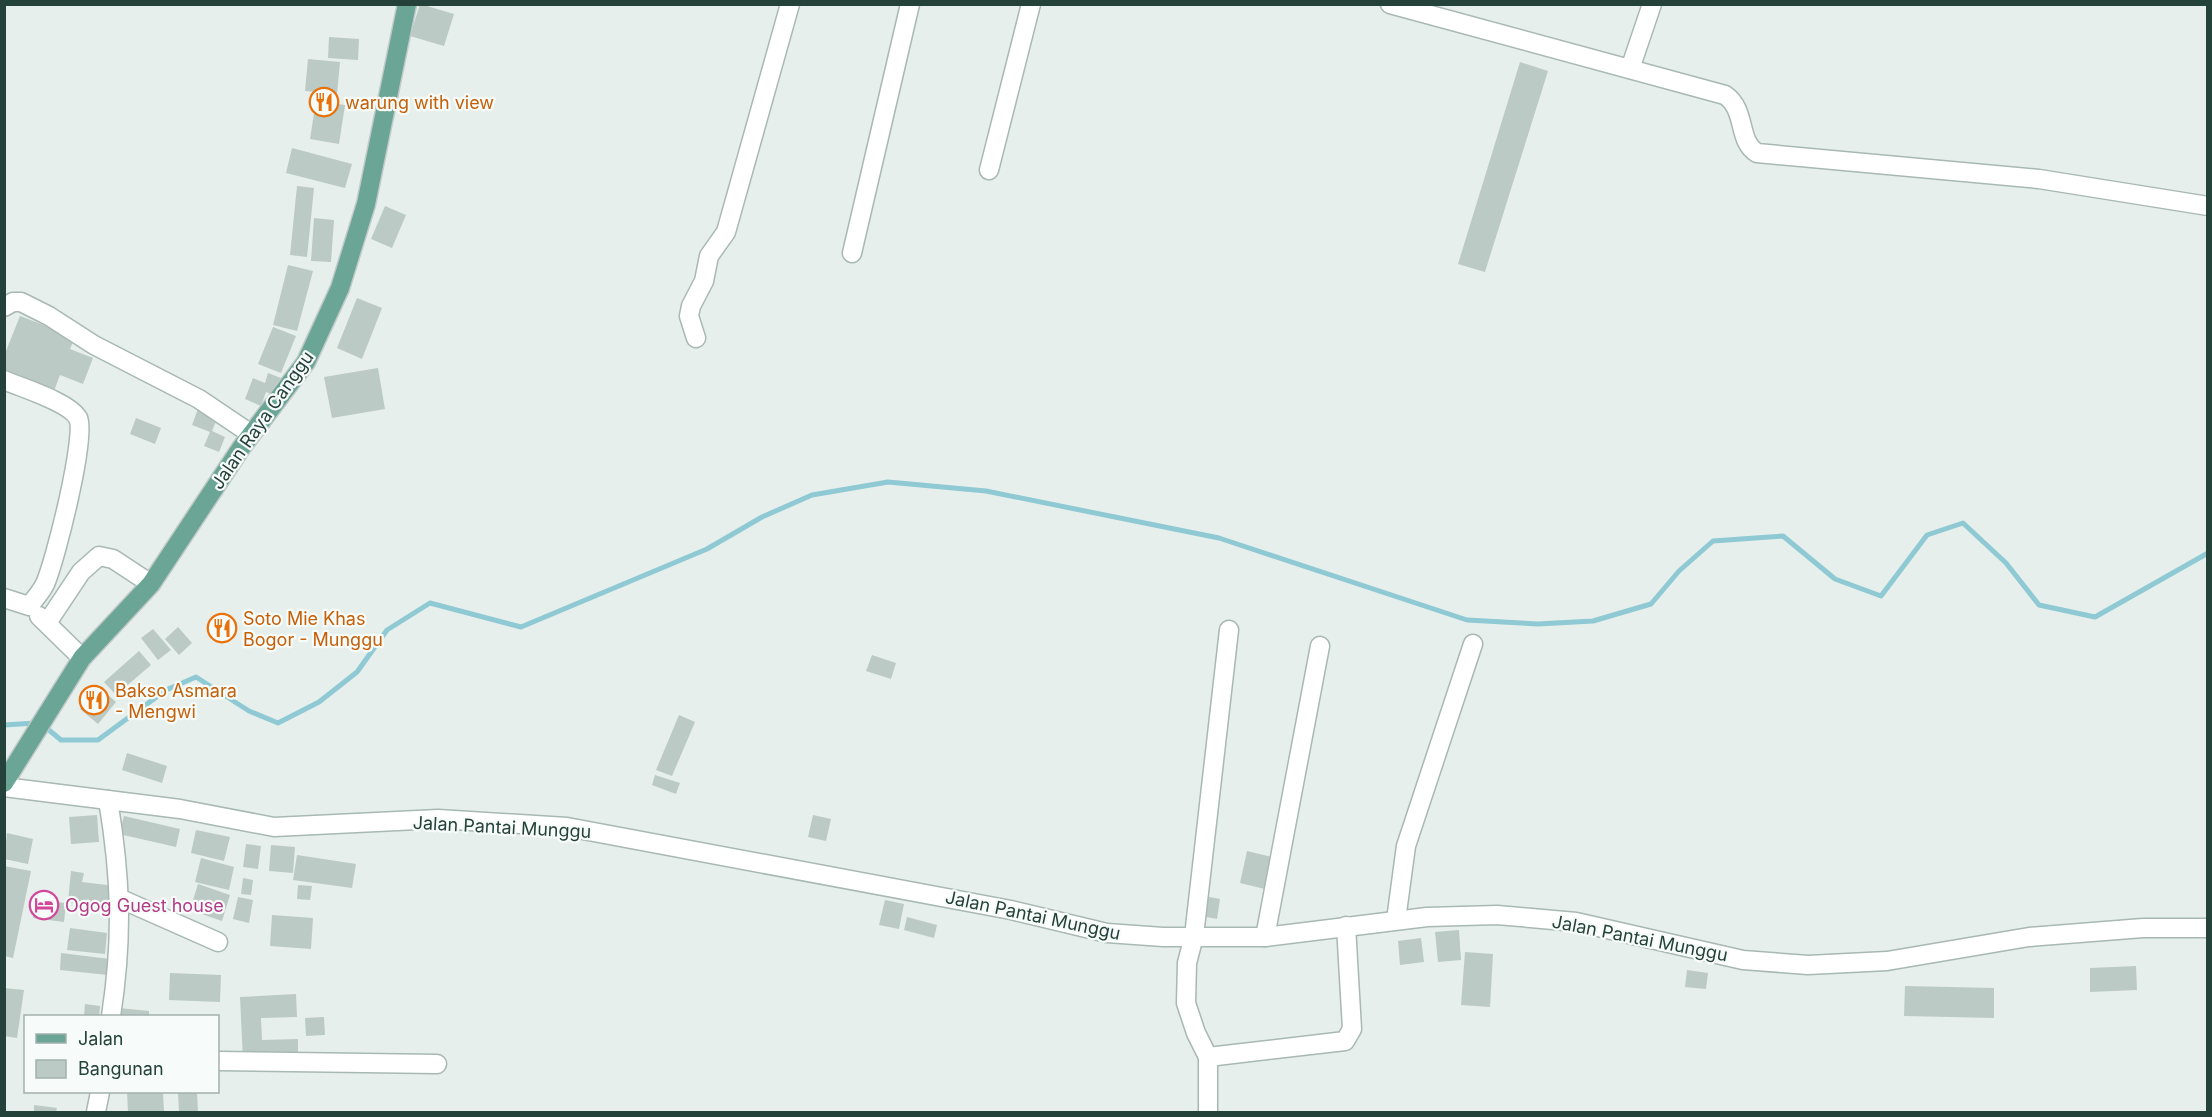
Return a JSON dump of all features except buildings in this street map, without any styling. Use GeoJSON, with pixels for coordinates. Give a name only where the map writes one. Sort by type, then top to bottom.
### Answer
{"type":"FeatureCollection","features":[{"type":"Feature","properties":{"kind":"main road","name":"Jalan Raya Canggu"},"geometry":{"type":"LineString","coordinates":[[4,785],[82,658],[151,584],[251,434],[306,362],[340,288],[366,204],[407,4]]}},
{"type":"Feature","properties":{"kind":"street"},"geometry":{"type":"LineString","coordinates":[[696,338],[689,316],[691,306],[704,281],[710,256],[726,232],[790,4]]}},
{"type":"Feature","properties":{"kind":"street"},"geometry":{"type":"LineString","coordinates":[[852,253],[910,4]]}},
{"type":"Feature","properties":{"kind":"street"},"geometry":{"type":"LineString","coordinates":[[989,170],[1031,4]]}},
{"type":"Feature","properties":{"kind":"street"},"geometry":{"type":"LineString","coordinates":[[1390,4],[1725,95],[1737,104],[1748,145],[1757,153],[2039,179],[2208,206]]}},
{"type":"Feature","properties":{"kind":"street"},"geometry":{"type":"LineString","coordinates":[[1630,69],[1652,4]]}},
{"type":"Feature","properties":{"kind":"street"},"geometry":{"type":"LineString","coordinates":[[4,307],[13,302],[21,302],[49,316],[94,345],[199,399],[251,434]]}},
{"type":"Feature","properties":{"kind":"street"},"geometry":{"type":"LineString","coordinates":[[4,380],[67,407],[78,418],[80,430],[77,461],[46,583],[30,606]]}},
{"type":"Feature","properties":{"kind":"street"},"geometry":{"type":"LineString","coordinates":[[47,623],[81,572],[99,556],[113,559],[151,584]]}},
{"type":"Feature","properties":{"kind":"street"},"geometry":{"type":"LineString","coordinates":[[4,598],[30,606],[82,658]]}},
{"type":"Feature","properties":{"kind":"street"},"geometry":{"type":"LineString","coordinates":[[1208,1113],[1208,1057],[1196,1033],[1186,1003],[1187,963],[1194,936],[1229,630]]}},
{"type":"Feature","properties":{"kind":"street"},"geometry":{"type":"LineString","coordinates":[[1396,920],[1406,846],[1473,644]]}},
{"type":"Feature","properties":{"kind":"street"},"geometry":{"type":"LineString","coordinates":[[1265,937],[1320,646]]}},
{"type":"Feature","properties":{"kind":"street","name":"Jalan Pantai Munggu"},"geometry":{"type":"LineString","coordinates":[[4,785],[180,809],[274,827],[438,819],[567,827],[1011,910],[1107,933],[1265,937],[1396,920],[1497,915],[1576,922],[1743,960],[1808,965],[1887,961],[2040,936],[2143,928],[2208,928]]}},
{"type":"Feature","properties":{"kind":"street"},"geometry":{"type":"LineString","coordinates":[[108,800],[118,858],[121,899],[117,980],[111,1015]]}},
{"type":"Feature","properties":{"kind":"street"},"geometry":{"type":"LineString","coordinates":[[121,899],[218,942]]}},
{"type":"Feature","properties":{"kind":"street"},"geometry":{"type":"LineString","coordinates":[[1208,1057],[1345,1041],[1350,1037],[1352,1029],[1346,926]]}},
{"type":"Feature","properties":{"kind":"street"},"geometry":{"type":"LineString","coordinates":[[219,1061],[437,1064]]}},
{"type":"Feature","properties":{"kind":"street"},"geometry":{"type":"LineString","coordinates":[[96,1113],[100,1093]]}},
{"type":"Feature","properties":{"kind":"waterway"},"geometry":{"type":"LineString","coordinates":[[44,726],[61,740],[98,740],[166,690],[196,677],[249,711],[278,723],[319,702],[357,672],[387,630],[430,603],[521,627],[707,549],[762,517],[812,495],[888,482],[986,491],[1219,538],[1467,620],[1538,624],[1593,621],[1651,604],[1679,571],[1713,541],[1783,536],[1835,579],[1881,596],[1927,535],[1963,523],[2006,563],[2039,605],[2095,617],[2208,553]]}},
{"type":"Feature","properties":{"kind":"waterway"},"geometry":{"type":"LineString","coordinates":[[4,725],[36,723]]}},
{"type":"Feature","properties":{"kind":"place","name":"warung with view"},"geometry":{"type":"Point","coordinates":[324,102]}},
{"type":"Feature","properties":{"kind":"place","name":"Soto Mie Khas Bogor - Munggu"},"geometry":{"type":"Point","coordinates":[222,628]}},
{"type":"Feature","properties":{"kind":"place","name":"Bakso Asmara - Mengwi"},"geometry":{"type":"Point","coordinates":[94,700]}},
{"type":"Feature","properties":{"kind":"place","name":"Ogog Guest house"},"geometry":{"type":"Point","coordinates":[44,905]}}]}
